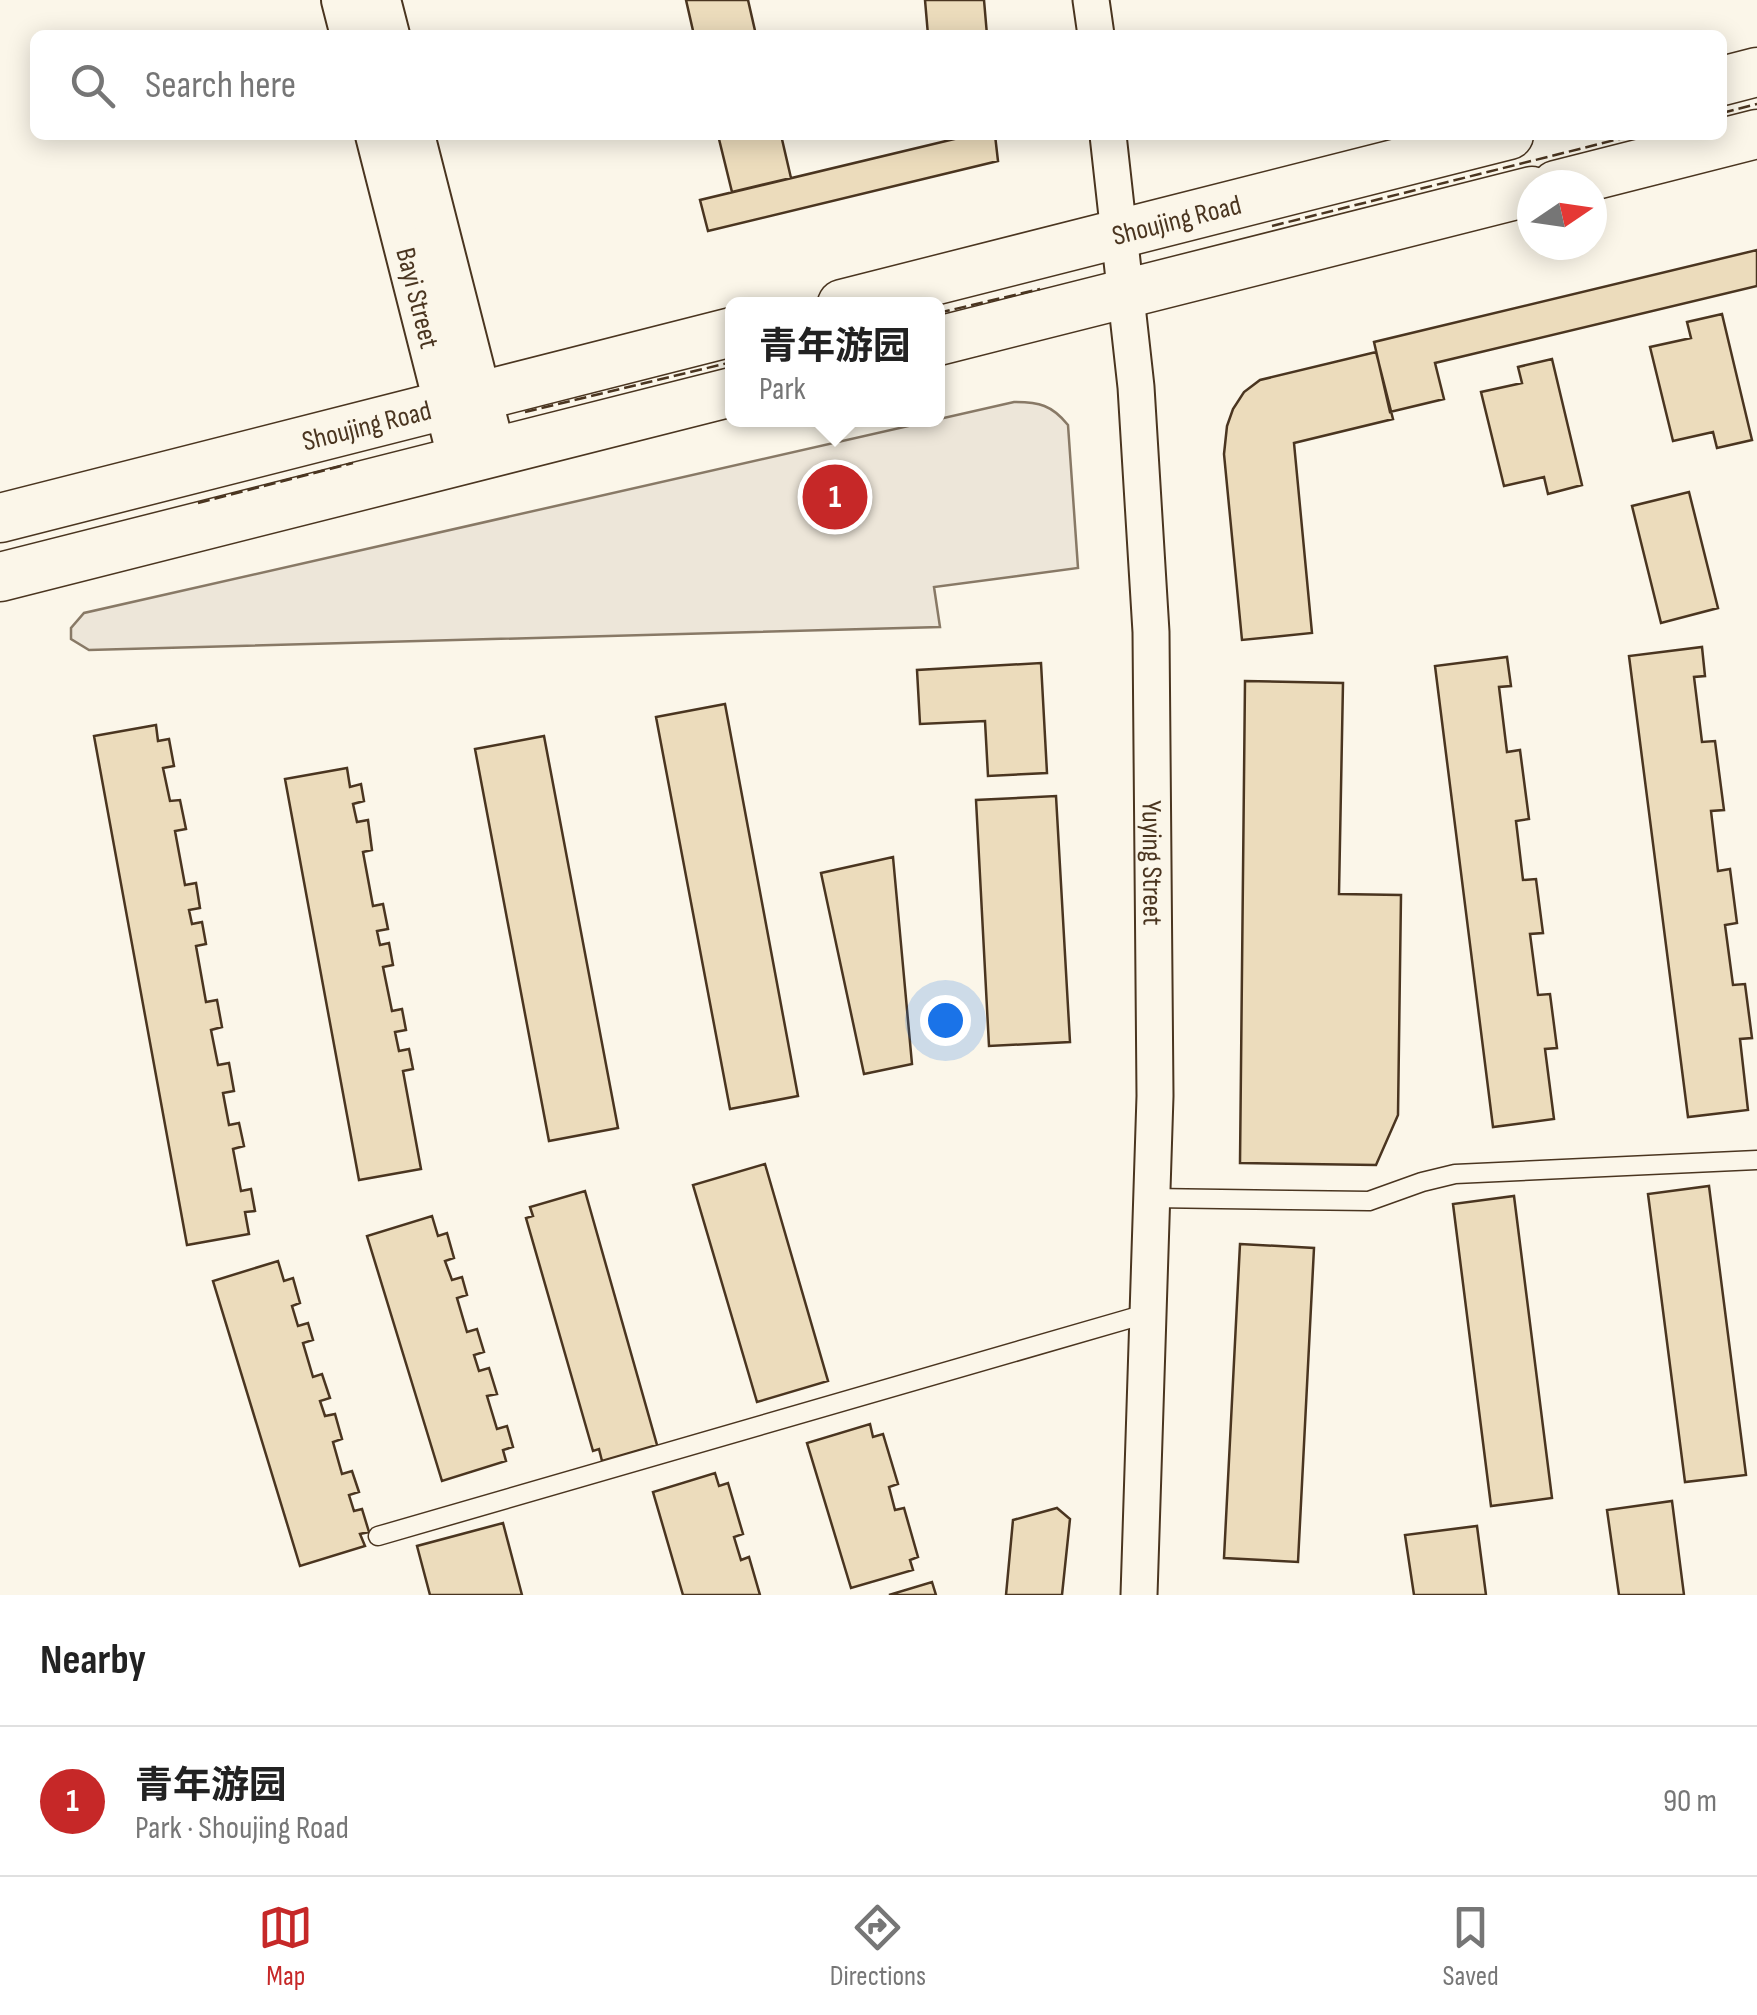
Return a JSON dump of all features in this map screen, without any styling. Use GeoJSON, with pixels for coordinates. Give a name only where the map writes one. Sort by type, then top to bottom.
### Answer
{"type":"FeatureCollection","features":[{"type":"Feature","properties":{"kind":"main road"},"geometry":{"type":"LineString","coordinates":[[1727,80],[1757,72]]}},
{"type":"Feature","properties":{"kind":"main road"},"geometry":{"type":"LineString","coordinates":[[1607,172],[1757,134]]}},
{"type":"Feature","properties":{"kind":"main road","name":"Shoujing Road"},"geometry":{"type":"LineString","coordinates":[[870,297],[1489,140]]}},
{"type":"Feature","properties":{"kind":"main road"},"geometry":{"type":"LineString","coordinates":[[945,339],[1517,195]]}},
{"type":"Feature","properties":{"kind":"main road","name":"Shoujing Road"},"geometry":{"type":"LineString","coordinates":[[0,518],[725,334]]}},
{"type":"Feature","properties":{"kind":"main road","name":"Shoujing Road"},"geometry":{"type":"LineString","coordinates":[[0,577],[725,394]]}},
{"type":"Feature","properties":{"kind":"street"},"geometry":{"type":"LineString","coordinates":[[343,0],[351,30]]}},
{"type":"Feature","properties":{"kind":"street"},"geometry":{"type":"LineString","coordinates":[[379,0],[387,30]]}},
{"type":"Feature","properties":{"kind":"street"},"geometry":{"type":"LineString","coordinates":[[1092,0],[1095,30]]}},
{"type":"Feature","properties":{"kind":"street","name":"Bayi Street"},"geometry":{"type":"LineString","coordinates":[[379,140],[463,401]]}},
{"type":"Feature","properties":{"kind":"street","name":"Bayi Street"},"geometry":{"type":"LineString","coordinates":[[414,140],[477,457]]}},
{"type":"Feature","properties":{"kind":"street","name":"Yuying Street"},"geometry":{"type":"LineString","coordinates":[[1109,140],[1136,387],[1151,632],[1155,1096],[1139,1595]]}},
{"type":"Feature","properties":{"kind":"lane"},"geometry":{"type":"LineString","coordinates":[[1152,1198],[1354,1202],[1455,1174],[1757,1160]]}},
{"type":"Feature","properties":{"kind":"lane"},"geometry":{"type":"LineString","coordinates":[[378,1536],[1148,1314]]}},
{"type":"Feature","properties":{"kind":"shaded area"},"geometry":{"type":"Polygon","coordinates":[[[1014,402],[1031,403],[1056,413],[1068,425],[1078,568],[934,587],[940,627],[89,650],[71,639],[71,628],[84,613],[904,427],[945,427],[945,418],[1014,402]]]}},
{"type":"Feature","properties":{"kind":"building"},"geometry":{"type":"Polygon","coordinates":[[[686,0],[748,0],[755,30],[693,30],[686,0]]]}},
{"type":"Feature","properties":{"kind":"building"},"geometry":{"type":"Polygon","coordinates":[[[925,0],[984,0],[987,30],[928,30],[925,0]]]}},
{"type":"Feature","properties":{"kind":"building"},"geometry":{"type":"Polygon","coordinates":[[[719,140],[782,140],[791,178],[732,192],[719,140]]]}},
{"type":"Feature","properties":{"kind":"building"},"geometry":{"type":"Polygon","coordinates":[[[950,140],[996,140],[998,161],[708,231],[700,200],[950,140]]]}},
{"type":"Feature","properties":{"kind":"building"},"geometry":{"type":"Polygon","coordinates":[[[1757,250],[1757,286],[1435,363],[1444,399],[1390,412],[1374,342],[1757,250]]]}},
{"type":"Feature","properties":{"kind":"building"},"geometry":{"type":"Polygon","coordinates":[[[1722,314],[1752,440],[1717,448],[1713,432],[1673,441],[1650,347],[1691,338],[1687,322],[1722,314]]]}},
{"type":"Feature","properties":{"kind":"building"},"geometry":{"type":"Polygon","coordinates":[[[1376,352],[1393,419],[1294,443],[1312,633],[1242,640],[1224,454],[1233,409],[1244,392],[1260,380],[1376,352]]]}},
{"type":"Feature","properties":{"kind":"building"},"geometry":{"type":"Polygon","coordinates":[[[1552,359],[1582,485],[1548,494],[1544,477],[1504,486],[1481,392],[1522,383],[1518,367],[1552,359]]]}},
{"type":"Feature","properties":{"kind":"building"},"geometry":{"type":"Polygon","coordinates":[[[1689,492],[1718,608],[1661,623],[1632,506],[1689,492]]]}},
{"type":"Feature","properties":{"kind":"building"},"geometry":{"type":"Polygon","coordinates":[[[1702,647],[1705,676],[1694,677],[1702,742],[1715,741],[1724,810],[1711,811],[1718,871],[1730,869],[1737,923],[1725,925],[1733,985],[1745,984],[1752,1038],[1740,1039],[1748,1110],[1688,1117],[1629,656],[1702,647]]]}},
{"type":"Feature","properties":{"kind":"building"},"geometry":{"type":"Polygon","coordinates":[[[1507,657],[1511,686],[1499,687],[1507,752],[1520,750],[1529,819],[1516,821],[1523,880],[1536,879],[1543,933],[1530,934],[1538,995],[1550,994],[1557,1048],[1545,1049],[1554,1119],[1493,1127],[1435,666],[1507,657]]]}},
{"type":"Feature","properties":{"kind":"building"},"geometry":{"type":"Polygon","coordinates":[[[1041,663],[1047,773],[988,776],[985,721],[920,724],[917,670],[1041,663]]]}},
{"type":"Feature","properties":{"kind":"building"},"geometry":{"type":"Polygon","coordinates":[[[1245,681],[1343,683],[1339,894],[1401,895],[1398,1115],[1376,1165],[1240,1163],[1245,681]]]}},
{"type":"Feature","properties":{"kind":"building"},"geometry":{"type":"Polygon","coordinates":[[[725,704],[798,1096],[730,1109],[656,717],[725,704]]]}},
{"type":"Feature","properties":{"kind":"building"},"geometry":{"type":"Polygon","coordinates":[[[156,725],[158,741],[169,739],[174,766],[163,768],[170,801],[180,800],[186,829],[175,831],[185,885],[196,883],[200,908],[189,910],[192,924],[202,922],[206,944],[196,946],[206,1002],[217,1000],[222,1027],[211,1030],[218,1065],[229,1063],[234,1091],[223,1093],[229,1125],[239,1123],[244,1146],[233,1149],[241,1191],[251,1189],[255,1211],[245,1212],[249,1234],[187,1245],[94,736],[156,725]]]}},
{"type":"Feature","properties":{"kind":"building"},"geometry":{"type":"Polygon","coordinates":[[[544,736],[618,1128],[549,1141],[475,749],[544,736]]]}},
{"type":"Feature","properties":{"kind":"building"},"geometry":{"type":"Polygon","coordinates":[[[347,768],[350,787],[361,784],[364,801],[353,804],[357,822],[368,820],[372,850],[363,852],[373,906],[383,904],[388,929],[377,931],[380,945],[389,943],[393,965],[383,967],[392,1011],[402,1009],[406,1030],[395,1032],[399,1051],[409,1049],[413,1069],[403,1071],[421,1169],[359,1180],[285,779],[347,768]]]}},
{"type":"Feature","properties":{"kind":"building"},"geometry":{"type":"Polygon","coordinates":[[[1056,796],[1070,1042],[989,1046],[976,800],[1056,796]]]}},
{"type":"Feature","properties":{"kind":"building"},"geometry":{"type":"Polygon","coordinates":[[[893,857],[912,1064],[864,1074],[821,873],[893,857]]]}},
{"type":"Feature","properties":{"kind":"building"},"geometry":{"type":"Polygon","coordinates":[[[765,1164],[828,1381],[757,1402],[693,1185],[765,1164]]]}},
{"type":"Feature","properties":{"kind":"building"},"geometry":{"type":"Polygon","coordinates":[[[1709,1186],[1746,1475],[1685,1482],[1648,1194],[1709,1186]]]}},
{"type":"Feature","properties":{"kind":"building"},"geometry":{"type":"Polygon","coordinates":[[[585,1191],[657,1445],[602,1461],[599,1449],[593,1451],[526,1218],[533,1216],[530,1207],[585,1191]]]}},
{"type":"Feature","properties":{"kind":"building"},"geometry":{"type":"Polygon","coordinates":[[[1514,1196],[1552,1498],[1491,1506],[1453,1204],[1514,1196]]]}},
{"type":"Feature","properties":{"kind":"building"},"geometry":{"type":"Polygon","coordinates":[[[432,1216],[438,1236],[447,1233],[454,1258],[445,1261],[452,1280],[462,1277],[467,1295],[457,1298],[467,1332],[477,1329],[484,1352],[474,1355],[479,1371],[489,1368],[497,1394],[487,1396],[497,1429],[507,1426],[513,1447],[503,1450],[506,1461],[442,1481],[367,1236],[432,1216]]]}},
{"type":"Feature","properties":{"kind":"building"},"geometry":{"type":"Polygon","coordinates":[[[1240,1244],[1314,1248],[1298,1562],[1224,1558],[1240,1244]]]}},
{"type":"Feature","properties":{"kind":"building"},"geometry":{"type":"Polygon","coordinates":[[[278,1261],[284,1281],[293,1278],[300,1303],[292,1306],[298,1326],[308,1323],[313,1340],[303,1343],[313,1377],[322,1374],[330,1398],[320,1401],[325,1416],[335,1414],[342,1439],[333,1442],[342,1474],[352,1471],[359,1492],[349,1495],[354,1511],[362,1509],[369,1532],[360,1534],[365,1546],[300,1566],[213,1281],[278,1261]]]}},
{"type":"Feature","properties":{"kind":"building"},"geometry":{"type":"Polygon","coordinates":[[[870,1424],[873,1437],[883,1434],[898,1484],[889,1487],[895,1510],[904,1508],[918,1557],[910,1560],[913,1570],[851,1588],[807,1443],[870,1424]]]}},
{"type":"Feature","properties":{"kind":"building"},"geometry":{"type":"Polygon","coordinates":[[[715,1473],[719,1486],[728,1483],[743,1534],[734,1537],[741,1560],[749,1557],[760,1595],[683,1595],[653,1492],[715,1473]]]}},
{"type":"Feature","properties":{"kind":"building"},"geometry":{"type":"Polygon","coordinates":[[[1672,1501],[1684,1595],[1619,1595],[1607,1510],[1672,1501]]]}},
{"type":"Feature","properties":{"kind":"building"},"geometry":{"type":"Polygon","coordinates":[[[1057,1508],[1070,1519],[1062,1595],[1006,1595],[1013,1520],[1057,1508]]]}},
{"type":"Feature","properties":{"kind":"building"},"geometry":{"type":"Polygon","coordinates":[[[503,1523],[522,1595],[430,1595],[417,1546],[503,1523]]]}},
{"type":"Feature","properties":{"kind":"building"},"geometry":{"type":"Polygon","coordinates":[[[1477,1526],[1486,1595],[1414,1595],[1405,1535],[1477,1526]]]}},
{"type":"Feature","properties":{"kind":"building"},"geometry":{"type":"Polygon","coordinates":[[[932,1582],[936,1595],[889,1595],[932,1582]]]}},
{"type":"Feature","properties":{"kind":"fence"},"geometry":{"type":"LineString","coordinates":[[1727,112],[1757,104]]}},
{"type":"Feature","properties":{"kind":"fence"},"geometry":{"type":"LineString","coordinates":[[1272,226],[1615,140]]}},
{"type":"Feature","properties":{"kind":"fence"},"geometry":{"type":"LineString","coordinates":[[945,311],[1040,289]]}},
{"type":"Feature","properties":{"kind":"fence"},"geometry":{"type":"LineString","coordinates":[[525,412],[725,364]]}},
{"type":"Feature","properties":{"kind":"fence"},"geometry":{"type":"LineString","coordinates":[[198,503],[353,463]]}},
{"type":"Feature","properties":{"kind":"place","name":"青年游园"},"geometry":{"type":"Point","coordinates":[835,497]}}]}
